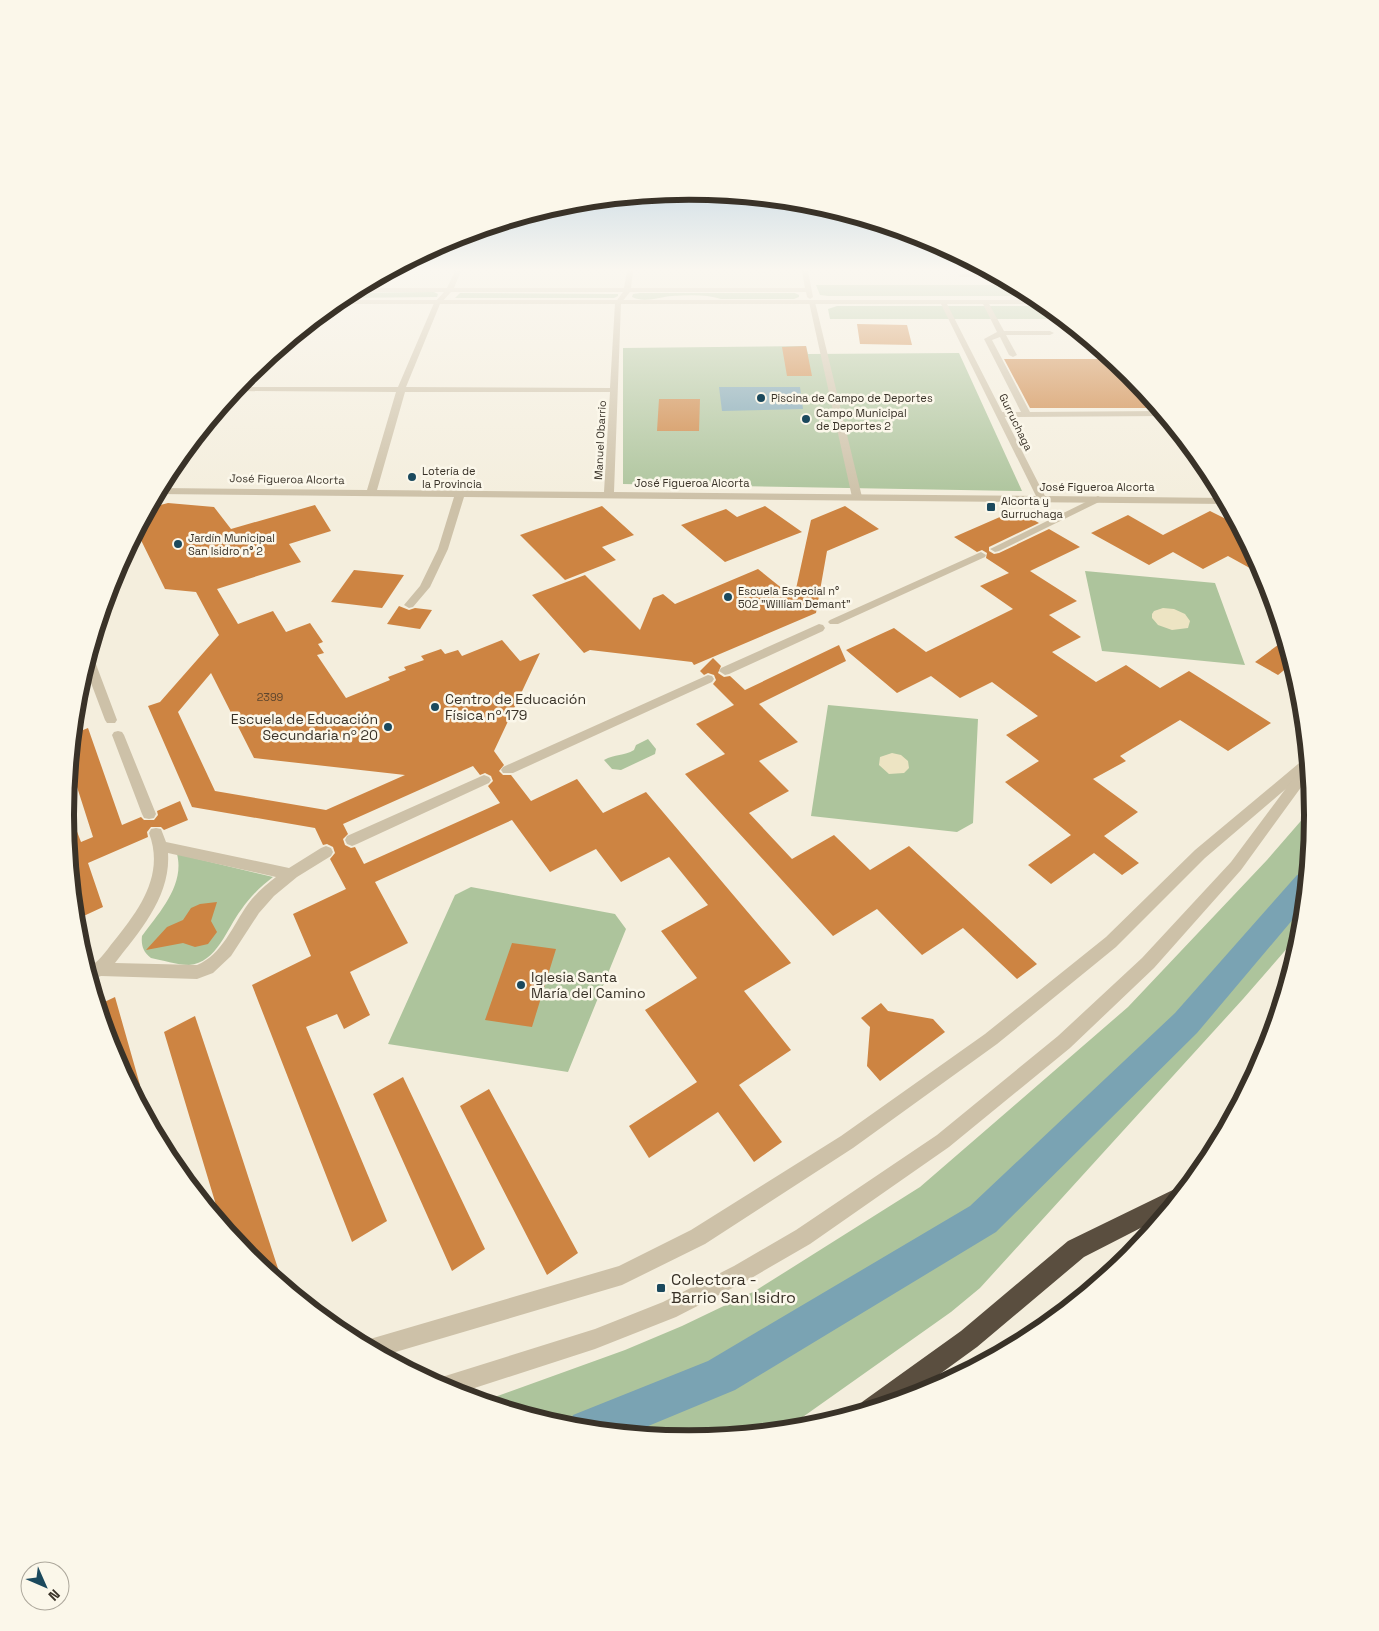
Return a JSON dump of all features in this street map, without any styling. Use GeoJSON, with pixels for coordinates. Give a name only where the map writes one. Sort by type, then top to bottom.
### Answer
{"type":"FeatureCollection","features":[{"type":"Feature","properties":{"kind":"highway"},"geometry":{"type":"LineString","coordinates":[[884,1400],[969,1339],[1076,1249],[1167,1203]]}},
{"type":"Feature","properties":{"kind":"street"},"geometry":{"type":"LineString","coordinates":[[371,493],[401,390],[419,347]]}},
{"type":"Feature","properties":{"kind":"street","name":"Manuel Obarrio"},"geometry":{"type":"LineString","coordinates":[[609,495],[616,347]]}},
{"type":"Feature","properties":{"kind":"street"},"geometry":{"type":"LineString","coordinates":[[822,347],[857,497]]}},
{"type":"Feature","properties":{"kind":"street","name":"Gurruchaga"},"geometry":{"type":"LineString","coordinates":[[966,347],[1042,499]]}},
{"type":"Feature","properties":{"kind":"street"},"geometry":{"type":"LineString","coordinates":[[992,347],[1027,415]]}},
{"type":"Feature","properties":{"kind":"street"},"geometry":{"type":"LineString","coordinates":[[1009,347],[1013,355]]}},
{"type":"Feature","properties":{"kind":"street"},"geometry":{"type":"LineString","coordinates":[[246,389],[614,390]]}},
{"type":"Feature","properties":{"kind":"street"},"geometry":{"type":"LineString","coordinates":[[1001,415],[1155,414]]}},
{"type":"Feature","properties":{"kind":"street","name":"José Figueroa Alcorta"},"geometry":{"type":"LineString","coordinates":[[167,491],[1219,501]]}},
{"type":"Feature","properties":{"kind":"street"},"geometry":{"type":"LineString","coordinates":[[409,605],[425,587],[443,550],[460,493]]}},
{"type":"Feature","properties":{"kind":"street"},"geometry":{"type":"LineString","coordinates":[[995,549],[1098,499]]}},
{"type":"Feature","properties":{"kind":"street"},"geometry":{"type":"LineString","coordinates":[[726,671],[819,628]]}},
{"type":"Feature","properties":{"kind":"street"},"geometry":{"type":"LineString","coordinates":[[92,669],[112,720]]}},
{"type":"Feature","properties":{"kind":"street"},"geometry":{"type":"LineString","coordinates":[[508,770],[708,679]]}},
{"type":"Feature","properties":{"kind":"street"},"geometry":{"type":"LineString","coordinates":[[118,734],[149,814]]}},
{"type":"Feature","properties":{"kind":"street"},"geometry":{"type":"LineString","coordinates":[[378,1347],[622,1275],[698,1237],[847,1142],[991,1040],[1111,942],[1200,854],[1303,767]]}},
{"type":"Feature","properties":{"kind":"street"},"geometry":{"type":"LineString","coordinates":[[454,1384],[595,1339],[669,1310],[741,1273],[803,1237],[943,1141],[1064,1042],[1148,963],[1236,866],[1304,774]]}},
{"type":"Feature","properties":{"kind":"street"},"geometry":{"type":"LineString","coordinates":[[352,840],[484,780]]}},
{"type":"Feature","properties":{"kind":"street"},"geometry":{"type":"LineString","coordinates":[[94,972],[147,906],[158,887],[162,872],[159,840],[289,874]]}},
{"type":"Feature","properties":{"kind":"street"},"geometry":{"type":"LineString","coordinates":[[94,972],[205,971],[219,961],[247,915],[260,900],[289,874],[326,852]]}},
{"type":"Feature","properties":{"kind":"lane"},"geometry":{"type":"LineString","coordinates":[[834,622],[981,555]]}},
{"type":"Feature","properties":{"kind":"green space","name":"Campo Municipal de Deportes 2"},"geometry":{"type":"Polygon","coordinates":[[[806,347],[808,354],[959,353],[1022,491],[623,484],[623,348],[806,347]]]}},
{"type":"Feature","properties":{"kind":"green space"},"geometry":{"type":"Polygon","coordinates":[[[1085,571],[1215,583],[1245,665],[1102,651],[1085,571]]]}},
{"type":"Feature","properties":{"kind":"green space"},"geometry":{"type":"Polygon","coordinates":[[[828,705],[978,719],[973,823],[957,832],[811,816],[828,705]]]}},
{"type":"Feature","properties":{"kind":"green space"},"geometry":{"type":"Polygon","coordinates":[[[648,739],[656,749],[655,754],[621,770],[612,769],[604,760],[630,752],[634,750],[636,745],[648,739]]]}},
{"type":"Feature","properties":{"kind":"green space"},"geometry":{"type":"Polygon","coordinates":[[[1305,816],[1300,896],[1291,943],[980,1288],[951,1312],[797,1421],[730,1430],[649,1430],[569,1419],[491,1398],[625,1350],[682,1326],[755,1291],[920,1187],[1128,1007],[1267,860],[1305,816]]]}},
{"type":"Feature","properties":{"kind":"green space"},"geometry":{"type":"Polygon","coordinates":[[[177,854],[273,877],[244,905],[214,951],[199,963],[189,965],[151,958],[144,951],[142,942],[142,936],[163,908],[174,888],[177,877],[177,854]]]}},
{"type":"Feature","properties":{"kind":"green space"},"geometry":{"type":"Polygon","coordinates":[[[471,887],[615,914],[626,929],[568,1072],[388,1044],[455,895],[471,887]]]}},
{"type":"Feature","properties":{"kind":"shaded area"},"geometry":{"type":"Polygon","coordinates":[[[1163,608],[1174,609],[1185,614],[1190,621],[1188,628],[1172,630],[1158,625],[1152,618],[1152,614],[1154,611],[1163,608]]]}},
{"type":"Feature","properties":{"kind":"shaded area"},"geometry":{"type":"Polygon","coordinates":[[[892,753],[901,755],[908,761],[909,768],[904,773],[889,774],[879,765],[880,757],[892,753]]]}},
{"type":"Feature","properties":{"kind":"water","name":"Piscina de Campo de Deportes"},"geometry":{"type":"Polygon","coordinates":[[[719,387],[800,387],[803,409],[722,411],[719,387]]]}},
{"type":"Feature","properties":{"kind":"building"},"geometry":{"type":"Polygon","coordinates":[[[782,347],[806,347],[812,376],[787,376],[782,347]]]}},
{"type":"Feature","properties":{"kind":"building"},"geometry":{"type":"Polygon","coordinates":[[[1004,359],[1102,359],[1125,380],[1150,408],[1030,408],[1004,359]]]}},
{"type":"Feature","properties":{"kind":"building"},"geometry":{"type":"Polygon","coordinates":[[[659,399],[700,399],[699,431],[657,431],[659,399]]]}},
{"type":"Feature","properties":{"kind":"building"},"geometry":{"type":"Polygon","coordinates":[[[168,503],[214,507],[231,529],[315,505],[331,531],[289,544],[301,562],[217,589],[238,624],[273,611],[286,632],[310,623],[323,642],[318,644],[324,653],[317,655],[346,698],[390,680],[388,677],[406,670],[404,667],[424,660],[421,656],[441,649],[445,654],[458,650],[462,656],[502,640],[520,661],[540,653],[494,751],[504,765],[499,771],[503,775],[511,775],[531,801],[577,779],[603,813],[646,792],[791,963],[744,991],[791,1050],[739,1085],[782,1142],[754,1162],[718,1112],[649,1158],[629,1126],[697,1082],[645,1010],[697,978],[661,931],[708,905],[669,857],[621,882],[596,849],[550,872],[512,820],[375,882],[408,943],[350,972],[370,1015],[344,1029],[337,1014],[306,1027],[387,1221],[352,1242],[252,985],[311,956],[293,914],[346,889],[330,859],[335,853],[333,847],[327,844],[323,845],[315,828],[192,807],[148,706],[160,702],[219,635],[196,592],[165,589],[140,538],[157,506],[168,503]],[[211,673],[178,712],[215,791],[326,810],[405,775],[254,758],[211,673]],[[473,766],[343,824],[348,834],[343,839],[345,845],[351,848],[355,847],[364,864],[500,803],[488,786],[493,781],[491,776],[485,773],[480,775],[473,766]]]}},
{"type":"Feature","properties":{"kind":"building"},"geometry":{"type":"Polygon","coordinates":[[[602,506],[634,535],[602,547],[616,560],[565,580],[520,535],[602,506]]]}},
{"type":"Feature","properties":{"kind":"building"},"geometry":{"type":"Polygon","coordinates":[[[765,506],[802,532],[725,562],[681,525],[726,509],[737,517],[765,506]]]}},
{"type":"Feature","properties":{"kind":"building"},"geometry":{"type":"Polygon","coordinates":[[[845,506],[879,529],[827,551],[816,613],[694,665],[692,662],[590,650],[584,653],[532,595],[585,575],[640,630],[653,598],[663,594],[675,604],[758,569],[794,598],[811,520],[845,506]]]}},
{"type":"Feature","properties":{"kind":"building"},"geometry":{"type":"Polygon","coordinates":[[[1016,510],[1039,523],[989,547],[989,551],[994,554],[1049,529],[1080,547],[1030,571],[1077,601],[1049,615],[1081,637],[1052,652],[1096,682],[1126,665],[1160,688],[1189,671],[1271,723],[1228,751],[1180,720],[1120,756],[1126,761],[1093,779],[1138,812],[1104,836],[1139,863],[1122,875],[1094,853],[1051,884],[1028,865],[1071,835],[1005,782],[1039,761],[1006,735],[1038,716],[992,682],[960,698],[931,676],[897,693],[846,650],[894,628],[926,652],[1013,609],[980,586],[1009,573],[986,558],[987,553],[982,550],[977,552],[954,537],[1016,510]]]}},
{"type":"Feature","properties":{"kind":"building"},"geometry":{"type":"Polygon","coordinates":[[[1210,511],[1230,521],[1254,570],[1228,556],[1203,569],[1173,552],[1149,565],[1091,533],[1128,515],[1163,535],[1210,511]]]}},
{"type":"Feature","properties":{"kind":"building"},"geometry":{"type":"Polygon","coordinates":[[[354,570],[404,575],[382,608],[331,602],[354,570]]]}},
{"type":"Feature","properties":{"kind":"building"},"geometry":{"type":"Polygon","coordinates":[[[399,606],[409,610],[415,608],[432,610],[420,629],[387,624],[399,606]]]}},
{"type":"Feature","properties":{"kind":"building"},"geometry":{"type":"Polygon","coordinates":[[[1280,643],[1287,668],[1278,675],[1255,662],[1280,643]]]}},
{"type":"Feature","properties":{"kind":"building"},"geometry":{"type":"Polygon","coordinates":[[[839,645],[846,661],[759,704],[798,742],[759,761],[789,791],[749,813],[792,859],[834,835],[870,870],[909,846],[1037,964],[1017,979],[963,928],[922,955],[877,909],[833,936],[685,774],[725,754],[696,724],[734,705],[713,684],[716,680],[714,675],[708,673],[704,675],[700,671],[713,658],[721,666],[718,673],[724,677],[730,676],[745,690],[839,645]]]}},
{"type":"Feature","properties":{"kind":"building"},"geometry":{"type":"Polygon","coordinates":[[[88,728],[122,825],[141,817],[144,820],[154,820],[158,815],[157,811],[180,801],[188,820],[164,830],[161,827],[151,827],[147,832],[148,837],[88,863],[103,907],[83,916],[75,856],[74,824],[81,842],[93,837],[75,780],[80,731],[88,728]]]}},
{"type":"Feature","properties":{"kind":"building"},"geometry":{"type":"Polygon","coordinates":[[[217,902],[211,921],[217,932],[208,944],[195,947],[183,943],[146,950],[167,927],[183,920],[191,908],[200,904],[217,902]]]}},
{"type":"Feature","properties":{"kind":"building","name":"Iglesia Santa María del Camino"},"geometry":{"type":"Polygon","coordinates":[[[512,943],[556,949],[532,1027],[485,1020],[512,943]]]}},
{"type":"Feature","properties":{"kind":"building"},"geometry":{"type":"Polygon","coordinates":[[[115,997],[140,1085],[136,1086],[103,1003],[115,997]]]}},
{"type":"Feature","properties":{"kind":"building"},"geometry":{"type":"Polygon","coordinates":[[[881,1003],[888,1011],[933,1019],[945,1032],[880,1081],[867,1066],[870,1027],[861,1018],[881,1003]]]}},
{"type":"Feature","properties":{"kind":"building"},"geometry":{"type":"Polygon","coordinates":[[[195,1016],[280,1274],[254,1251],[217,1209],[164,1032],[195,1016]]]}},
{"type":"Feature","properties":{"kind":"building"},"geometry":{"type":"Polygon","coordinates":[[[403,1077],[485,1249],[452,1271],[373,1094],[403,1077]]]}},
{"type":"Feature","properties":{"kind":"building"},"geometry":{"type":"Polygon","coordinates":[[[489,1089],[578,1253],[547,1275],[460,1106],[489,1089]]]}},
{"type":"Feature","properties":{"kind":"waterway"},"geometry":{"type":"LineString","coordinates":[[601,1425],[721,1376],[983,1219],[1186,1023],[1301,890]]}},
{"type":"Feature","properties":{"kind":"place","name":"Piscina de Campo de Deportes"},"geometry":{"type":"Point","coordinates":[761,398]}},
{"type":"Feature","properties":{"kind":"place","name":"Campo Municipal de Deportes 2"},"geometry":{"type":"Point","coordinates":[806,419]}},
{"type":"Feature","properties":{"kind":"place","name":"Lotería de la Provincia"},"geometry":{"type":"Point","coordinates":[412,477]}},
{"type":"Feature","properties":{"kind":"place","name":"Alcorta y Gurruchaga"},"geometry":{"type":"Point","coordinates":[991,507]}},
{"type":"Feature","properties":{"kind":"place","name":"Jardín Municipal San Isidro n° 2"},"geometry":{"type":"Point","coordinates":[178,544]}},
{"type":"Feature","properties":{"kind":"place","name":"Escuela Especial n° 502 \"William Demant\""},"geometry":{"type":"Point","coordinates":[728,597]}},
{"type":"Feature","properties":{"kind":"place","name":"Centro de Educación Física nº 179"},"geometry":{"type":"Point","coordinates":[435,707]}},
{"type":"Feature","properties":{"kind":"place","name":"Escuela de Educación Secundaria nº 20"},"geometry":{"type":"Point","coordinates":[388,727]}},
{"type":"Feature","properties":{"kind":"place","name":"Iglesia Santa María del Camino"},"geometry":{"type":"Point","coordinates":[521,985]}},
{"type":"Feature","properties":{"kind":"place","name":"Colectora - Barrio San Isidro"},"geometry":{"type":"Point","coordinates":[661,1288]}}]}
